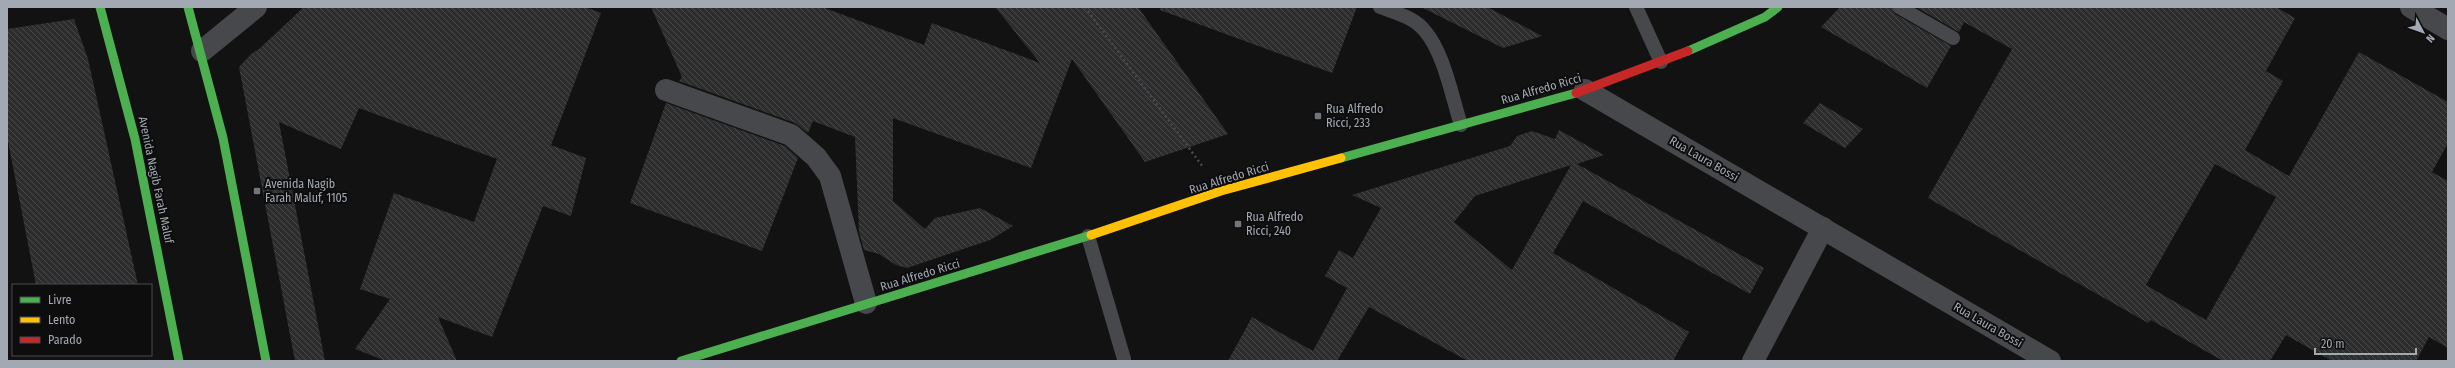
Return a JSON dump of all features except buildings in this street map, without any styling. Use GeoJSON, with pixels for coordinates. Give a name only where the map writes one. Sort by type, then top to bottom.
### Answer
{"type":"FeatureCollection","features":[{"type":"Feature","properties":{"kind":"street","name":"Avenida Nagib Farah Maluf"},"geometry":{"type":"LineString","coordinates":[[100,7],[121,75],[142,167],[179,361]]}},
{"type":"Feature","properties":{"kind":"street"},"geometry":{"type":"LineString","coordinates":[[188,7],[202,51],[235,200],[266,361]]}},
{"type":"Feature","properties":{"kind":"street"},"geometry":{"type":"LineString","coordinates":[[202,51],[256,7]]}},
{"type":"Feature","properties":{"kind":"street","name":"Rua Alfredo Ricci"},"geometry":{"type":"LineString","coordinates":[[681,361],[716,356],[866,303],[1088,236],[1221,191],[1585,90],[1661,62],[1765,17],[1778,7]]}},
{"type":"Feature","properties":{"kind":"street"},"geometry":{"type":"LineString","coordinates":[[2411,7],[2448,29]]}},
{"type":"Feature","properties":{"kind":"street"},"geometry":{"type":"LineString","coordinates":[[666,90],[791,135],[816,156],[830,176],[866,303]]}},
{"type":"Feature","properties":{"kind":"street","name":"Rua Laura Bossi"},"geometry":{"type":"LineString","coordinates":[[1585,90],[2050,361]]}},
{"type":"Feature","properties":{"kind":"street"},"geometry":{"type":"LineString","coordinates":[[1753,361],[1822,228]]}},
{"type":"Feature","properties":{"kind":"lane"},"geometry":{"type":"LineString","coordinates":[[1380,7],[1408,17],[1425,30],[1437,49],[1461,125]]}},
{"type":"Feature","properties":{"kind":"lane"},"geometry":{"type":"LineString","coordinates":[[1636,7],[1661,62]]}},
{"type":"Feature","properties":{"kind":"lane"},"geometry":{"type":"LineString","coordinates":[[1899,7],[1953,38]]}},
{"type":"Feature","properties":{"kind":"lane"},"geometry":{"type":"LineString","coordinates":[[1088,236],[1124,359]]}},
{"type":"Feature","properties":{"kind":"path"},"geometry":{"type":"LineString","coordinates":[[1084,7],[1221,191]]}},
{"type":"Feature","properties":{"kind":"traffic: fast"},"geometry":{"type":"LineString","coordinates":[[100,7],[135,139],[179,361]]}},
{"type":"Feature","properties":{"kind":"traffic: fast"},"geometry":{"type":"LineString","coordinates":[[188,7],[223,138],[266,361]]}},
{"type":"Feature","properties":{"kind":"traffic: fast"},"geometry":{"type":"LineString","coordinates":[[1688,51],[1765,17],[1778,7]]}},
{"type":"Feature","properties":{"kind":"traffic: fast"},"geometry":{"type":"LineString","coordinates":[[1341,158],[1576,93]]}},
{"type":"Feature","properties":{"kind":"traffic: fast"},"geometry":{"type":"LineString","coordinates":[[681,361],[1091,235]]}},
{"type":"Feature","properties":{"kind":"traffic: slow"},"geometry":{"type":"LineString","coordinates":[[1091,235],[1221,191],[1341,158]]}},
{"type":"Feature","properties":{"kind":"traffic: jam"},"geometry":{"type":"LineString","coordinates":[[1576,93],[1688,51]]}},
{"type":"Feature","properties":{"kind":"place","name":"Rua Alfredo Ricci, 233"},"geometry":{"type":"Point","coordinates":[1318,116]}},
{"type":"Feature","properties":{"kind":"place","name":"Avenida Nagib Farah Maluf, 1105"},"geometry":{"type":"Point","coordinates":[257,191]}},
{"type":"Feature","properties":{"kind":"place","name":"Rua Alfredo Ricci, 240"},"geometry":{"type":"Point","coordinates":[1238,224]}}]}
